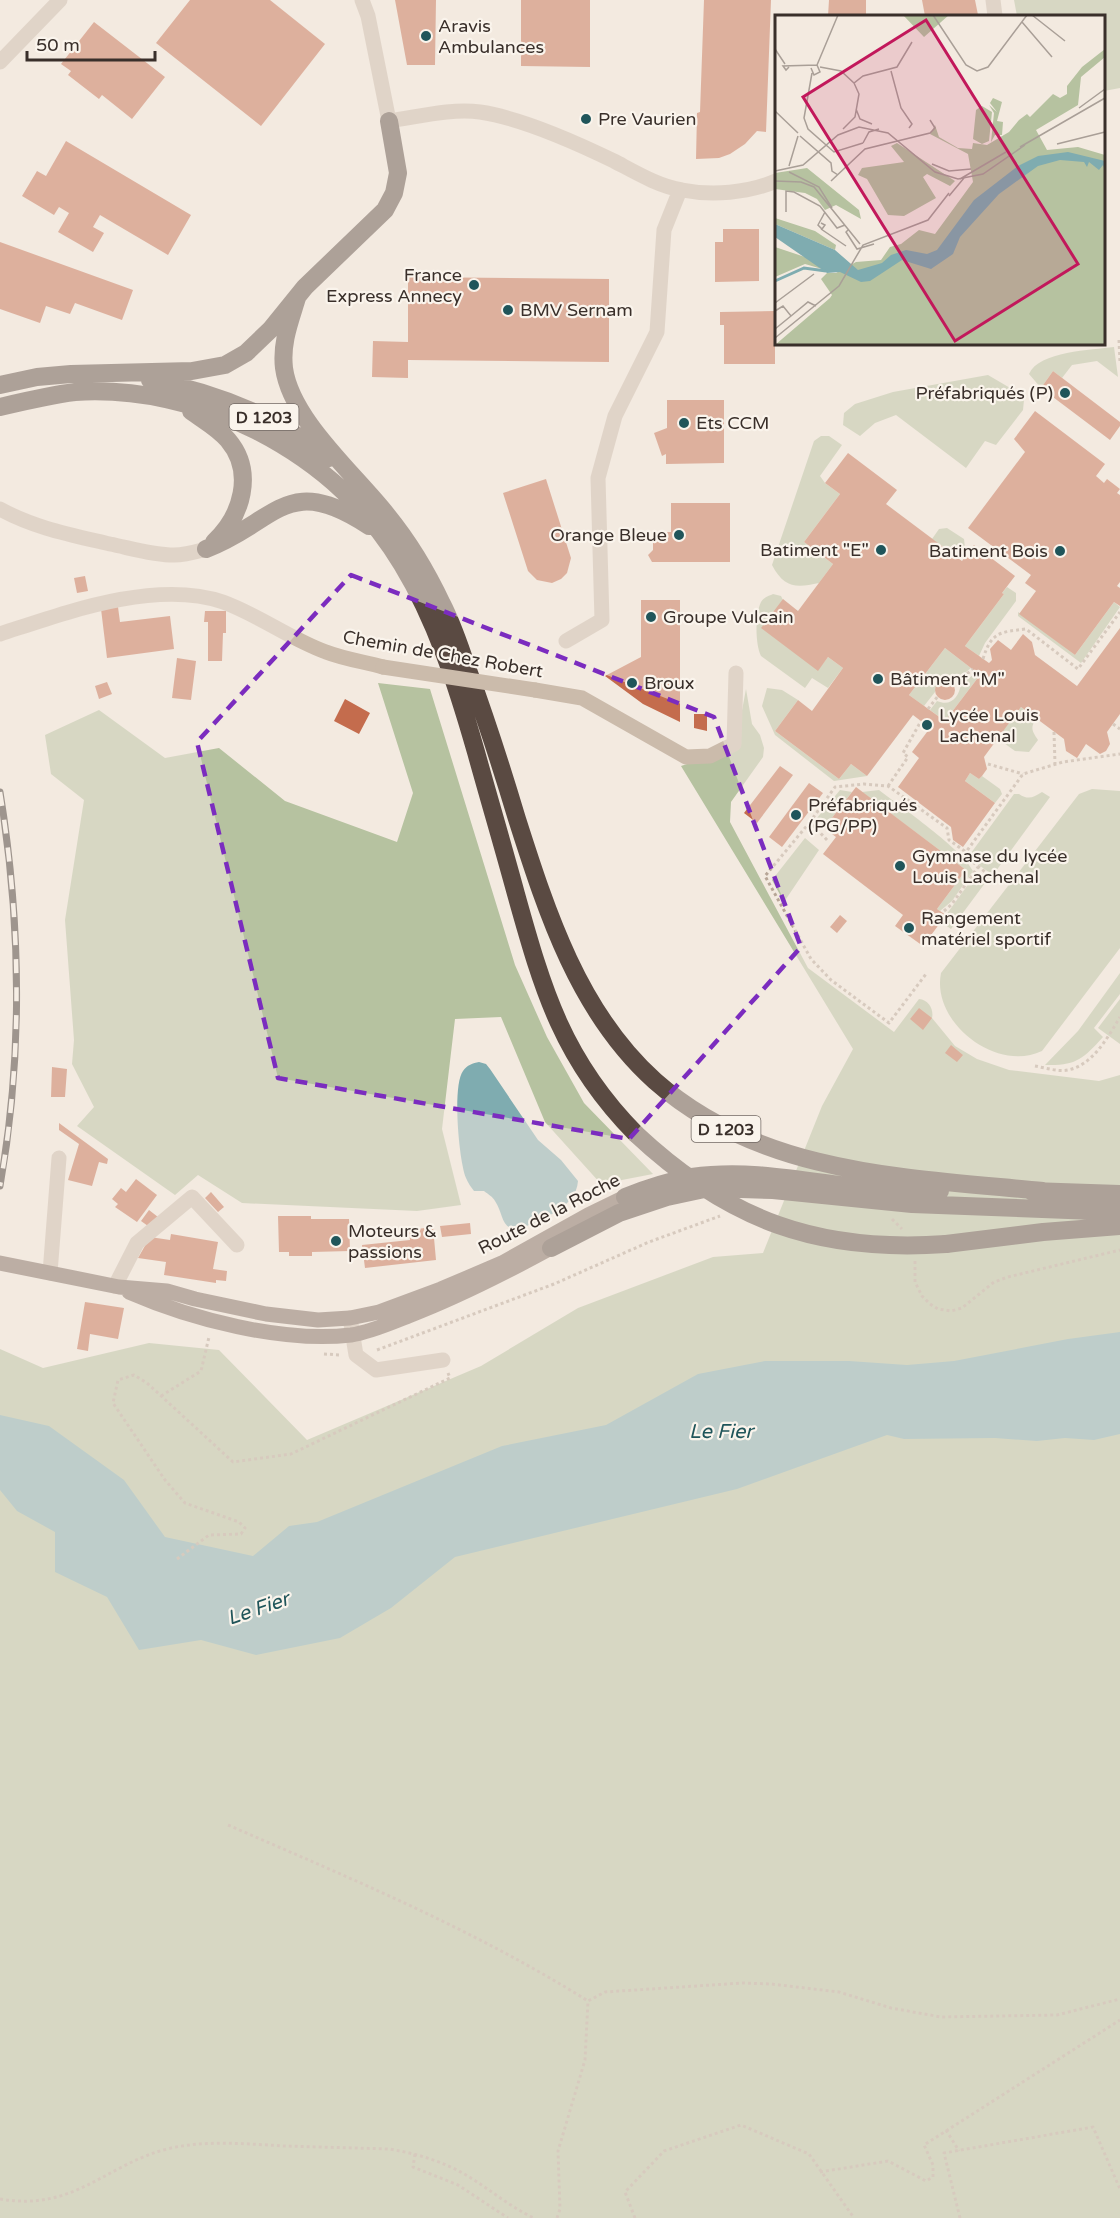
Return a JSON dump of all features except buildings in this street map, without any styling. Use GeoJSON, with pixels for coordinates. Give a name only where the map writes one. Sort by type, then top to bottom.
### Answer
{"type":"FeatureCollection","features":[{"type":"Feature","properties":{"kind":"highway"},"geometry":{"type":"LineString","coordinates":[[113,374],[192,371],[225,365],[258,343],[305,287],[385,210],[394,193],[398,173],[389,121]]}},
{"type":"Feature","properties":{"kind":"highway"},"geometry":{"type":"LineString","coordinates":[[297,298],[286,331],[284,350],[284,366],[290,390],[309,423],[386,514]]}},
{"type":"Feature","properties":{"kind":"highway","name":"D 1203"},"geometry":{"type":"LineString","coordinates":[[0,385],[37,377],[113,374],[163,382],[210,395],[270,420],[308,443],[335,463],[386,514],[422,565],[455,633],[486,717],[546,906],[583,991],[609,1029],[649,1075],[705,1117],[736,1135],[780,1152],[885,1175],[1042,1191],[1120,1194]]}},
{"type":"Feature","properties":{"kind":"highway","name":"D 1203"},"geometry":{"type":"LineString","coordinates":[[0,407],[76,392],[132,394],[179,403],[245,425],[291,450],[327,477],[366,514],[414,584],[442,642],[458,690],[531,947],[554,1012],[573,1054],[586,1075],[619,1117],[665,1161],[696,1184],[728,1204],[778,1226],[862,1245],[946,1245],[1044,1232],[1120,1226]]}},
{"type":"Feature","properties":{"kind":"highway"},"geometry":{"type":"LineString","coordinates":[[179,403],[228,440],[240,461],[242,471],[243,490],[237,510],[223,534],[206,549]]}},
{"type":"Feature","properties":{"kind":"highway"},"geometry":{"type":"LineString","coordinates":[[206,549],[234,537],[277,508],[300,501],[320,503],[340,510],[360,520],[385,539]]}},
{"type":"Feature","properties":{"kind":"highway","name":"Route de la Roche"},"geometry":{"type":"LineString","coordinates":[[625,1197],[692,1177],[746,1174],[779,1176],[892,1191],[1042,1191]]}},
{"type":"Feature","properties":{"kind":"highway","name":"Route de la Roche"},"geometry":{"type":"LineString","coordinates":[[551,1248],[619,1213],[667,1197],[709,1188],[773,1190],[901,1204],[1120,1212]]}},
{"type":"Feature","properties":{"kind":"main road","name":"Route de la Roche"},"geometry":{"type":"LineString","coordinates":[[0,1263],[117,1287],[167,1291],[266,1314],[318,1320],[350,1318],[379,1312],[492,1267],[625,1197]]}},
{"type":"Feature","properties":{"kind":"main road","name":"D 1203"},"geometry":{"type":"LineString","coordinates":[[352,1335],[449,1300],[508,1272],[551,1248]]}},
{"type":"Feature","properties":{"kind":"main road","name":"Route de la Roche"},"geometry":{"type":"LineString","coordinates":[[117,1287],[190,1316],[263,1330],[313,1336],[352,1335]]}},
{"type":"Feature","properties":{"kind":"street"},"geometry":{"type":"LineString","coordinates":[[0,62],[60,0]]}},
{"type":"Feature","properties":{"kind":"street"},"geometry":{"type":"LineString","coordinates":[[362,0],[368,16],[389,121],[455,112],[480,112],[556,136],[680,190],[712,193],[737,192],[775,182]]}},
{"type":"Feature","properties":{"kind":"street"},"geometry":{"type":"LineString","coordinates":[[993,0],[995,15]]}},
{"type":"Feature","properties":{"kind":"street"},"geometry":{"type":"LineString","coordinates":[[566,641],[602,620],[598,478],[615,416],[657,332],[664,230],[680,190]]}},
{"type":"Feature","properties":{"kind":"street"},"geometry":{"type":"LineString","coordinates":[[0,509],[41,528],[139,550],[172,555],[190,554],[206,549]]}},
{"type":"Feature","properties":{"kind":"street","name":"Chemin de Chez Robert"},"geometry":{"type":"LineString","coordinates":[[0,634],[101,603],[155,596],[198,596],[225,603],[326,652],[384,667],[582,699],[686,757],[710,756],[734,744],[736,673]]}},
{"type":"Feature","properties":{"kind":"street"},"geometry":{"type":"LineString","coordinates":[[50,1273],[59,1158]]}},
{"type":"Feature","properties":{"kind":"street"},"geometry":{"type":"LineString","coordinates":[[117,1287],[137,1242],[192,1197],[237,1245]]}},
{"type":"Feature","properties":{"kind":"street"},"geometry":{"type":"LineString","coordinates":[[350,1318],[356,1355],[376,1370],[443,1360]]}},
{"type":"Feature","properties":{"kind":"path"},"geometry":{"type":"LineString","coordinates":[[1119,340],[1120,362]]}},
{"type":"Feature","properties":{"kind":"path"},"geometry":{"type":"LineString","coordinates":[[983,659],[987,644],[1000,632],[1026,629],[1078,669],[1120,612]]}},
{"type":"Feature","properties":{"kind":"path"},"geometry":{"type":"LineString","coordinates":[[954,685],[973,669]]}},
{"type":"Feature","properties":{"kind":"path"},"geometry":{"type":"LineString","coordinates":[[928,709],[939,696]]}},
{"type":"Feature","properties":{"kind":"path"},"geometry":{"type":"LineString","coordinates":[[888,786],[908,757],[903,753],[921,721]]}},
{"type":"Feature","properties":{"kind":"path"},"geometry":{"type":"LineString","coordinates":[[1113,724],[1120,729]]}},
{"type":"Feature","properties":{"kind":"path"},"geometry":{"type":"LineString","coordinates":[[1054,732],[1055,764]]}},
{"type":"Feature","properties":{"kind":"path"},"geometry":{"type":"LineString","coordinates":[[988,764],[1023,774],[1055,764],[1120,754]]}},
{"type":"Feature","properties":{"kind":"path"},"geometry":{"type":"LineString","coordinates":[[966,852],[1023,774]]}},
{"type":"Feature","properties":{"kind":"path"},"geometry":{"type":"LineString","coordinates":[[926,974],[889,1023],[831,980],[811,959],[765,876],[810,822],[835,787],[864,784],[888,786],[947,828],[949,840],[966,852],[969,859],[994,879]]}},
{"type":"Feature","properties":{"kind":"path"},"geometry":{"type":"LineString","coordinates":[[810,822],[827,840]]}},
{"type":"Feature","properties":{"kind":"path"},"geometry":{"type":"LineString","coordinates":[[944,911],[952,904],[978,867]]}},
{"type":"Feature","properties":{"kind":"path"},"geometry":{"type":"LineString","coordinates":[[1035,1066],[1052,1070],[1069,1070],[1095,1054],[1120,1017]]}},
{"type":"Feature","properties":{"kind":"path"},"geometry":{"type":"LineString","coordinates":[[882,1218],[892,1219],[907,1233]]}},
{"type":"Feature","properties":{"kind":"path"},"geometry":{"type":"LineString","coordinates":[[915,1261],[915,1282],[922,1296],[930,1305],[951,1311],[962,1308],[994,1282],[1120,1250]]}},
{"type":"Feature","properties":{"kind":"path"},"geometry":{"type":"LineString","coordinates":[[161,1396],[201,1371],[210,1335]]}},
{"type":"Feature","properties":{"kind":"path"},"geometry":{"type":"LineString","coordinates":[[177,1559],[209,1535],[241,1534],[245,1528],[239,1522],[185,1503],[165,1480],[113,1403],[118,1380],[134,1375],[147,1383],[233,1462],[291,1454],[417,1395],[450,1377],[443,1360]]}},
{"type":"Feature","properties":{"kind":"path"},"geometry":{"type":"LineString","coordinates":[[228,1825],[420,1909],[499,1950],[588,2001]]}},
{"type":"Feature","properties":{"kind":"path"},"geometry":{"type":"LineString","coordinates":[[588,2001],[615,1990],[742,1983],[839,1992],[891,2008],[940,2017],[1058,2015],[1120,1999]]}},
{"type":"Feature","properties":{"kind":"path"},"geometry":{"type":"LineString","coordinates":[[557,2218],[560,2209],[558,2151],[585,2060],[588,2001]]}},
{"type":"Feature","properties":{"kind":"path"},"geometry":{"type":"LineString","coordinates":[[820,2172],[888,2161],[926,2181],[933,2177],[933,2165],[924,2145],[1120,2020]]}},
{"type":"Feature","properties":{"kind":"path"},"geometry":{"type":"LineString","coordinates":[[635,2218],[625,2192],[664,2151],[741,2125],[809,2154],[854,2218]]}},
{"type":"Feature","properties":{"kind":"path"},"geometry":{"type":"LineString","coordinates":[[960,2218],[944,2153],[1093,2127],[1120,2189]]}},
{"type":"Feature","properties":{"kind":"path"},"geometry":{"type":"LineString","coordinates":[[946,2130],[959,2151]]}},
{"type":"Feature","properties":{"kind":"path"},"geometry":{"type":"LineString","coordinates":[[0,2199],[28,2202],[58,2198],[139,2160],[171,2148],[213,2144],[254,2144],[389,2149],[415,2154],[459,2171],[534,2218]]}},
{"type":"Feature","properties":{"kind":"path"},"geometry":{"type":"LineString","coordinates":[[415,2154],[413,2167],[458,2185],[508,2218]]}},
{"type":"Feature","properties":{"kind":"highlighted area"},"geometry":{"type":"Polygon","coordinates":[[[351,575],[714,717],[801,947],[629,1139],[278,1078],[197,742],[351,575]]]}},
{"type":"Feature","properties":{"kind":"green space"},"geometry":{"type":"Polygon","coordinates":[[[1014,0],[1120,0],[1120,88],[1105,91],[1105,15],[1017,15],[1014,0]]]}},
{"type":"Feature","properties":{"kind":"green space"},"geometry":{"type":"Polygon","coordinates":[[[1114,347],[1118,377],[1097,361],[1072,365],[1062,378],[1053,371],[1041,388],[1029,374],[1043,360],[1054,356],[1114,347]]]}},
{"type":"Feature","properties":{"kind":"green space"},"geometry":{"type":"Polygon","coordinates":[[[988,375],[1017,392],[1024,400],[1023,410],[996,445],[985,441],[966,468],[896,415],[875,423],[860,436],[843,425],[844,413],[855,404],[893,392],[988,375]]]}},
{"type":"Feature","properties":{"kind":"green space"},"geometry":{"type":"Polygon","coordinates":[[[821,436],[829,436],[842,445],[820,476],[825,483],[840,494],[804,542],[833,564],[819,583],[797,586],[781,578],[772,565],[814,441],[821,436]]]}},
{"type":"Feature","properties":{"kind":"green space"},"geometry":{"type":"Polygon","coordinates":[[[947,528],[964,539],[965,548],[958,558],[932,539],[939,529],[947,528]]]}},
{"type":"Feature","properties":{"kind":"green space"},"geometry":{"type":"Polygon","coordinates":[[[1007,587],[1016,593],[1016,601],[985,643],[979,656],[965,646],[1007,587]]]}},
{"type":"Feature","properties":{"kind":"green space"},"geometry":{"type":"Polygon","coordinates":[[[773,594],[781,596],[818,670],[828,657],[843,668],[828,688],[812,678],[805,688],[761,656],[757,637],[759,607],[762,600],[773,594]]]}},
{"type":"Feature","properties":{"kind":"green space"},"geometry":{"type":"Polygon","coordinates":[[[1114,602],[1120,607],[1081,663],[1018,616],[1018,612],[1075,655],[1114,602]]]}},
{"type":"Feature","properties":{"kind":"green space"},"geometry":{"type":"Polygon","coordinates":[[[945,648],[971,668],[955,681],[938,682],[935,692],[924,706],[909,695],[945,648]]]}},
{"type":"Feature","properties":{"kind":"green space"},"geometry":{"type":"Polygon","coordinates":[[[977,672],[980,675],[945,721],[930,710],[937,701],[946,703],[954,700],[961,684],[977,672]]]}},
{"type":"Feature","properties":{"kind":"green space"},"geometry":{"type":"Polygon","coordinates":[[[378,683],[430,689],[515,965],[547,1037],[584,1103],[653,1174],[601,1184],[545,1122],[501,1017],[455,1019],[442,1129],[461,1205],[417,1211],[242,1203],[198,1175],[175,1195],[77,1126],[94,1107],[72,1064],[74,1040],[65,920],[84,800],[51,774],[45,735],[99,710],[165,758],[219,748],[285,801],[397,842],[413,793],[378,683]]]}},
{"type":"Feature","properties":{"kind":"green space"},"geometry":{"type":"Polygon","coordinates":[[[767,688],[782,690],[798,700],[775,731],[839,779],[851,764],[867,776],[834,781],[775,735],[762,706],[767,688]]]}},
{"type":"Feature","properties":{"kind":"green space"},"geometry":{"type":"Polygon","coordinates":[[[746,689],[752,724],[760,735],[764,748],[763,757],[731,802],[730,822],[808,968],[894,1032],[919,999],[926,1001],[930,1006],[932,1018],[955,1046],[977,1059],[1009,1070],[1099,1081],[1120,1075],[1120,2218],[0,2218],[0,1349],[43,1368],[149,1343],[219,1350],[307,1440],[481,1366],[578,1308],[713,1257],[763,1253],[822,1106],[853,1049],[681,766],[735,748],[746,689]]]}},
{"type":"Feature","properties":{"kind":"green space"},"geometry":{"type":"Polygon","coordinates":[[[1021,707],[1036,719],[1032,730],[1038,740],[1029,752],[1015,751],[997,738],[1021,707]]]}},
{"type":"Feature","properties":{"kind":"green space"},"geometry":{"type":"Polygon","coordinates":[[[970,773],[979,779],[982,776],[1000,789],[1002,794],[995,803],[965,781],[970,773]]]}},
{"type":"Feature","properties":{"kind":"green space"},"geometry":{"type":"Polygon","coordinates":[[[1092,789],[1120,791],[1120,948],[1042,1051],[1024,1056],[1005,1055],[987,1049],[970,1039],[956,1025],[946,1009],[941,991],[941,973],[1079,794],[1092,789]]]}},
{"type":"Feature","properties":{"kind":"green space"},"geometry":{"type":"Polygon","coordinates":[[[840,790],[852,792],[824,828],[816,824],[817,818],[840,790]]]}},
{"type":"Feature","properties":{"kind":"green space"},"geometry":{"type":"Polygon","coordinates":[[[879,790],[957,851],[973,871],[952,901],[940,911],[937,909],[966,870],[862,792],[879,790]]]}},
{"type":"Feature","properties":{"kind":"green space"},"geometry":{"type":"Polygon","coordinates":[[[1042,792],[1050,797],[993,875],[977,863],[971,853],[1014,794],[1031,798],[1042,792]]]}},
{"type":"Feature","properties":{"kind":"green space"},"geometry":{"type":"Polygon","coordinates":[[[805,838],[819,850],[784,902],[772,880],[805,838]]]}},
{"type":"Feature","properties":{"kind":"green space"},"geometry":{"type":"Polygon","coordinates":[[[977,872],[988,879],[951,929],[941,922],[977,872]]]}},
{"type":"Feature","properties":{"kind":"green space"},"geometry":{"type":"Polygon","coordinates":[[[1120,973],[1120,994],[1094,1028],[1103,1037],[1078,1060],[1064,1064],[1045,1065],[1078,1031],[1120,973]]]}},
{"type":"Feature","properties":{"kind":"green space"},"geometry":{"type":"Polygon","coordinates":[[[1120,999],[1120,1044],[1098,1028],[1120,999]]]}},
{"type":"Feature","properties":{"kind":"water"},"geometry":{"type":"Polygon","coordinates":[[[479,1062],[486,1064],[490,1069],[538,1140],[561,1160],[578,1181],[576,1191],[564,1206],[519,1230],[505,1224],[492,1197],[484,1191],[474,1191],[463,1169],[459,1141],[458,1092],[463,1071],[466,1067],[479,1062]]]}},
{"type":"Feature","properties":{"kind":"water","name":"Le Fier"},"geometry":{"type":"Polygon","coordinates":[[[1120,1332],[1120,1434],[1094,1440],[1065,1438],[1037,1441],[995,1438],[904,1439],[887,1435],[737,1489],[455,1557],[391,1608],[340,1638],[256,1655],[201,1640],[139,1650],[107,1597],[55,1572],[55,1532],[17,1511],[0,1490],[0,1415],[49,1426],[124,1480],[165,1537],[253,1556],[289,1526],[317,1522],[502,1446],[606,1425],[698,1374],[765,1361],[849,1361],[907,1365],[954,1361],[1068,1339],[1120,1332]]]}},
{"type":"Feature","properties":{"kind":"railway"},"geometry":{"type":"LineString","coordinates":[[0,792],[12,891],[16,989],[13,1088],[0,1186]]}},
{"type":"Feature","properties":{"kind":"place","name":"Aravis Ambulances"},"geometry":{"type":"Point","coordinates":[426,36]}},
{"type":"Feature","properties":{"kind":"place","name":"Pre Vaurien"},"geometry":{"type":"Point","coordinates":[586,119]}},
{"type":"Feature","properties":{"kind":"place","name":"France Express Annecy"},"geometry":{"type":"Point","coordinates":[474,285]}},
{"type":"Feature","properties":{"kind":"place","name":"BMV Sernam"},"geometry":{"type":"Point","coordinates":[508,310]}},
{"type":"Feature","properties":{"kind":"place","name":"Préfabriqués (P)"},"geometry":{"type":"Point","coordinates":[1065,393]}},
{"type":"Feature","properties":{"kind":"place","name":"Ets CCM"},"geometry":{"type":"Point","coordinates":[684,423]}},
{"type":"Feature","properties":{"kind":"place","name":"Orange Bleue"},"geometry":{"type":"Point","coordinates":[679,535]}},
{"type":"Feature","properties":{"kind":"place","name":"Batiment \"E\""},"geometry":{"type":"Point","coordinates":[881,550]}},
{"type":"Feature","properties":{"kind":"place","name":"Batiment Bois"},"geometry":{"type":"Point","coordinates":[1060,551]}},
{"type":"Feature","properties":{"kind":"place","name":"Groupe Vulcain"},"geometry":{"type":"Point","coordinates":[651,617]}},
{"type":"Feature","properties":{"kind":"place","name":"Bâtiment \"M\""},"geometry":{"type":"Point","coordinates":[878,679]}},
{"type":"Feature","properties":{"kind":"place","name":"Broux"},"geometry":{"type":"Point","coordinates":[632,683]}},
{"type":"Feature","properties":{"kind":"place","name":"Lycée Louis Lachenal"},"geometry":{"type":"Point","coordinates":[927,725]}},
{"type":"Feature","properties":{"kind":"place","name":"Préfabriqués (PG/PP)"},"geometry":{"type":"Point","coordinates":[796,815]}},
{"type":"Feature","properties":{"kind":"place","name":"Gymnase du lycée Louis Lachenal"},"geometry":{"type":"Point","coordinates":[900,866]}},
{"type":"Feature","properties":{"kind":"place","name":"Rangement matériel sportif"},"geometry":{"type":"Point","coordinates":[909,928]}},
{"type":"Feature","properties":{"kind":"place","name":"Moteurs & passions"},"geometry":{"type":"Point","coordinates":[336,1241]}}]}
